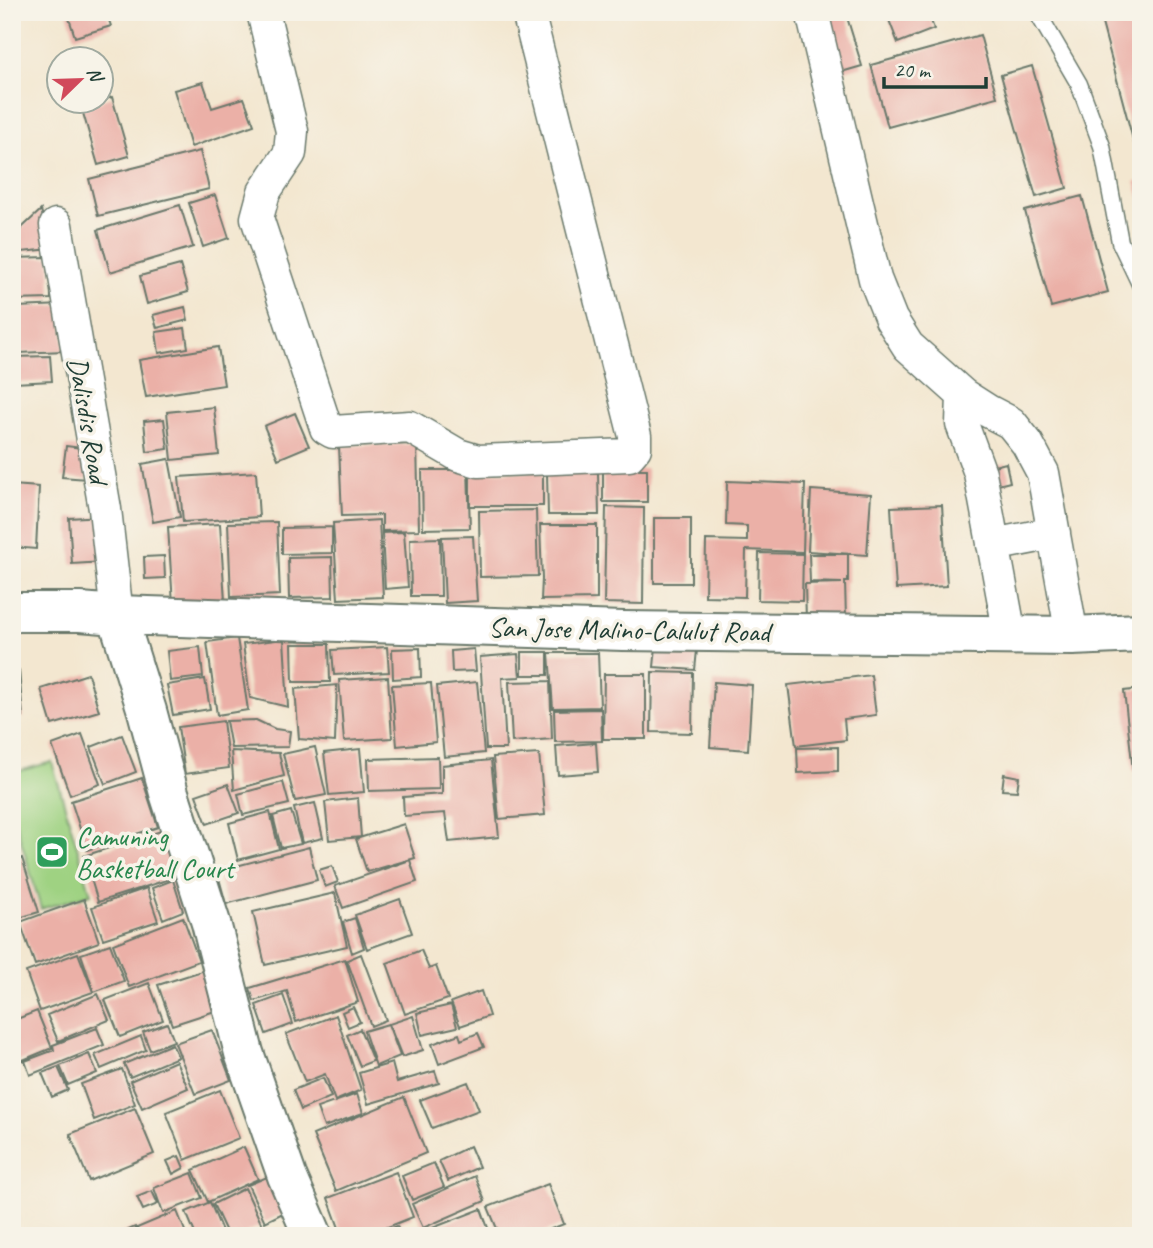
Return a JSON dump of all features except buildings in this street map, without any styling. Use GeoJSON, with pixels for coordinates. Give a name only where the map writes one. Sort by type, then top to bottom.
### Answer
{"type":"FeatureCollection","features":[{"type":"Feature","properties":{"kind":"main road","name":"San Jose Malino-Calulut Road"},"geometry":{"type":"LineString","coordinates":[[12,612],[623,631],[1072,636],[1141,633]]}},
{"type":"Feature","properties":{"kind":"main road"},"geometry":{"type":"LineString","coordinates":[[117,615],[169,793],[211,923],[244,1053],[287,1176],[313,1236]]}},
{"type":"Feature","properties":{"kind":"street"},"geometry":{"type":"LineString","coordinates":[[263,12],[292,131],[290,153],[264,192],[257,218],[326,428],[333,432],[410,427],[457,455],[478,461],[629,455],[635,448],[635,436],[528,12]]}},
{"type":"Feature","properties":{"kind":"street"},"geometry":{"type":"LineString","coordinates":[[812,12],[875,279],[891,319],[908,346],[963,395],[1010,423],[1027,443],[1043,474],[1072,636]]}},
{"type":"Feature","properties":{"kind":"street","name":"Dalisdis Road"},"geometry":{"type":"LineString","coordinates":[[56,225],[104,509],[117,615]]}},
{"type":"Feature","properties":{"kind":"street"},"geometry":{"type":"LineString","coordinates":[[963,395],[962,424],[980,473],[1010,635]]}},
{"type":"Feature","properties":{"kind":"street"},"geometry":{"type":"LineString","coordinates":[[993,545],[1054,534]]}},
{"type":"Feature","properties":{"kind":"lane"},"geometry":{"type":"LineString","coordinates":[[1037,12],[1079,84],[1102,146],[1120,242],[1141,286]]}},
{"type":"Feature","properties":{"kind":"green space","name":"Camuning Basketball Court"},"geometry":{"type":"Polygon","coordinates":[[[52,762],[91,894],[41,909],[12,810],[12,773],[52,762]]]}},
{"type":"Feature","properties":{"kind":"place","name":"Camuning Basketball Court"},"geometry":{"type":"Point","coordinates":[52,852]}}]}
